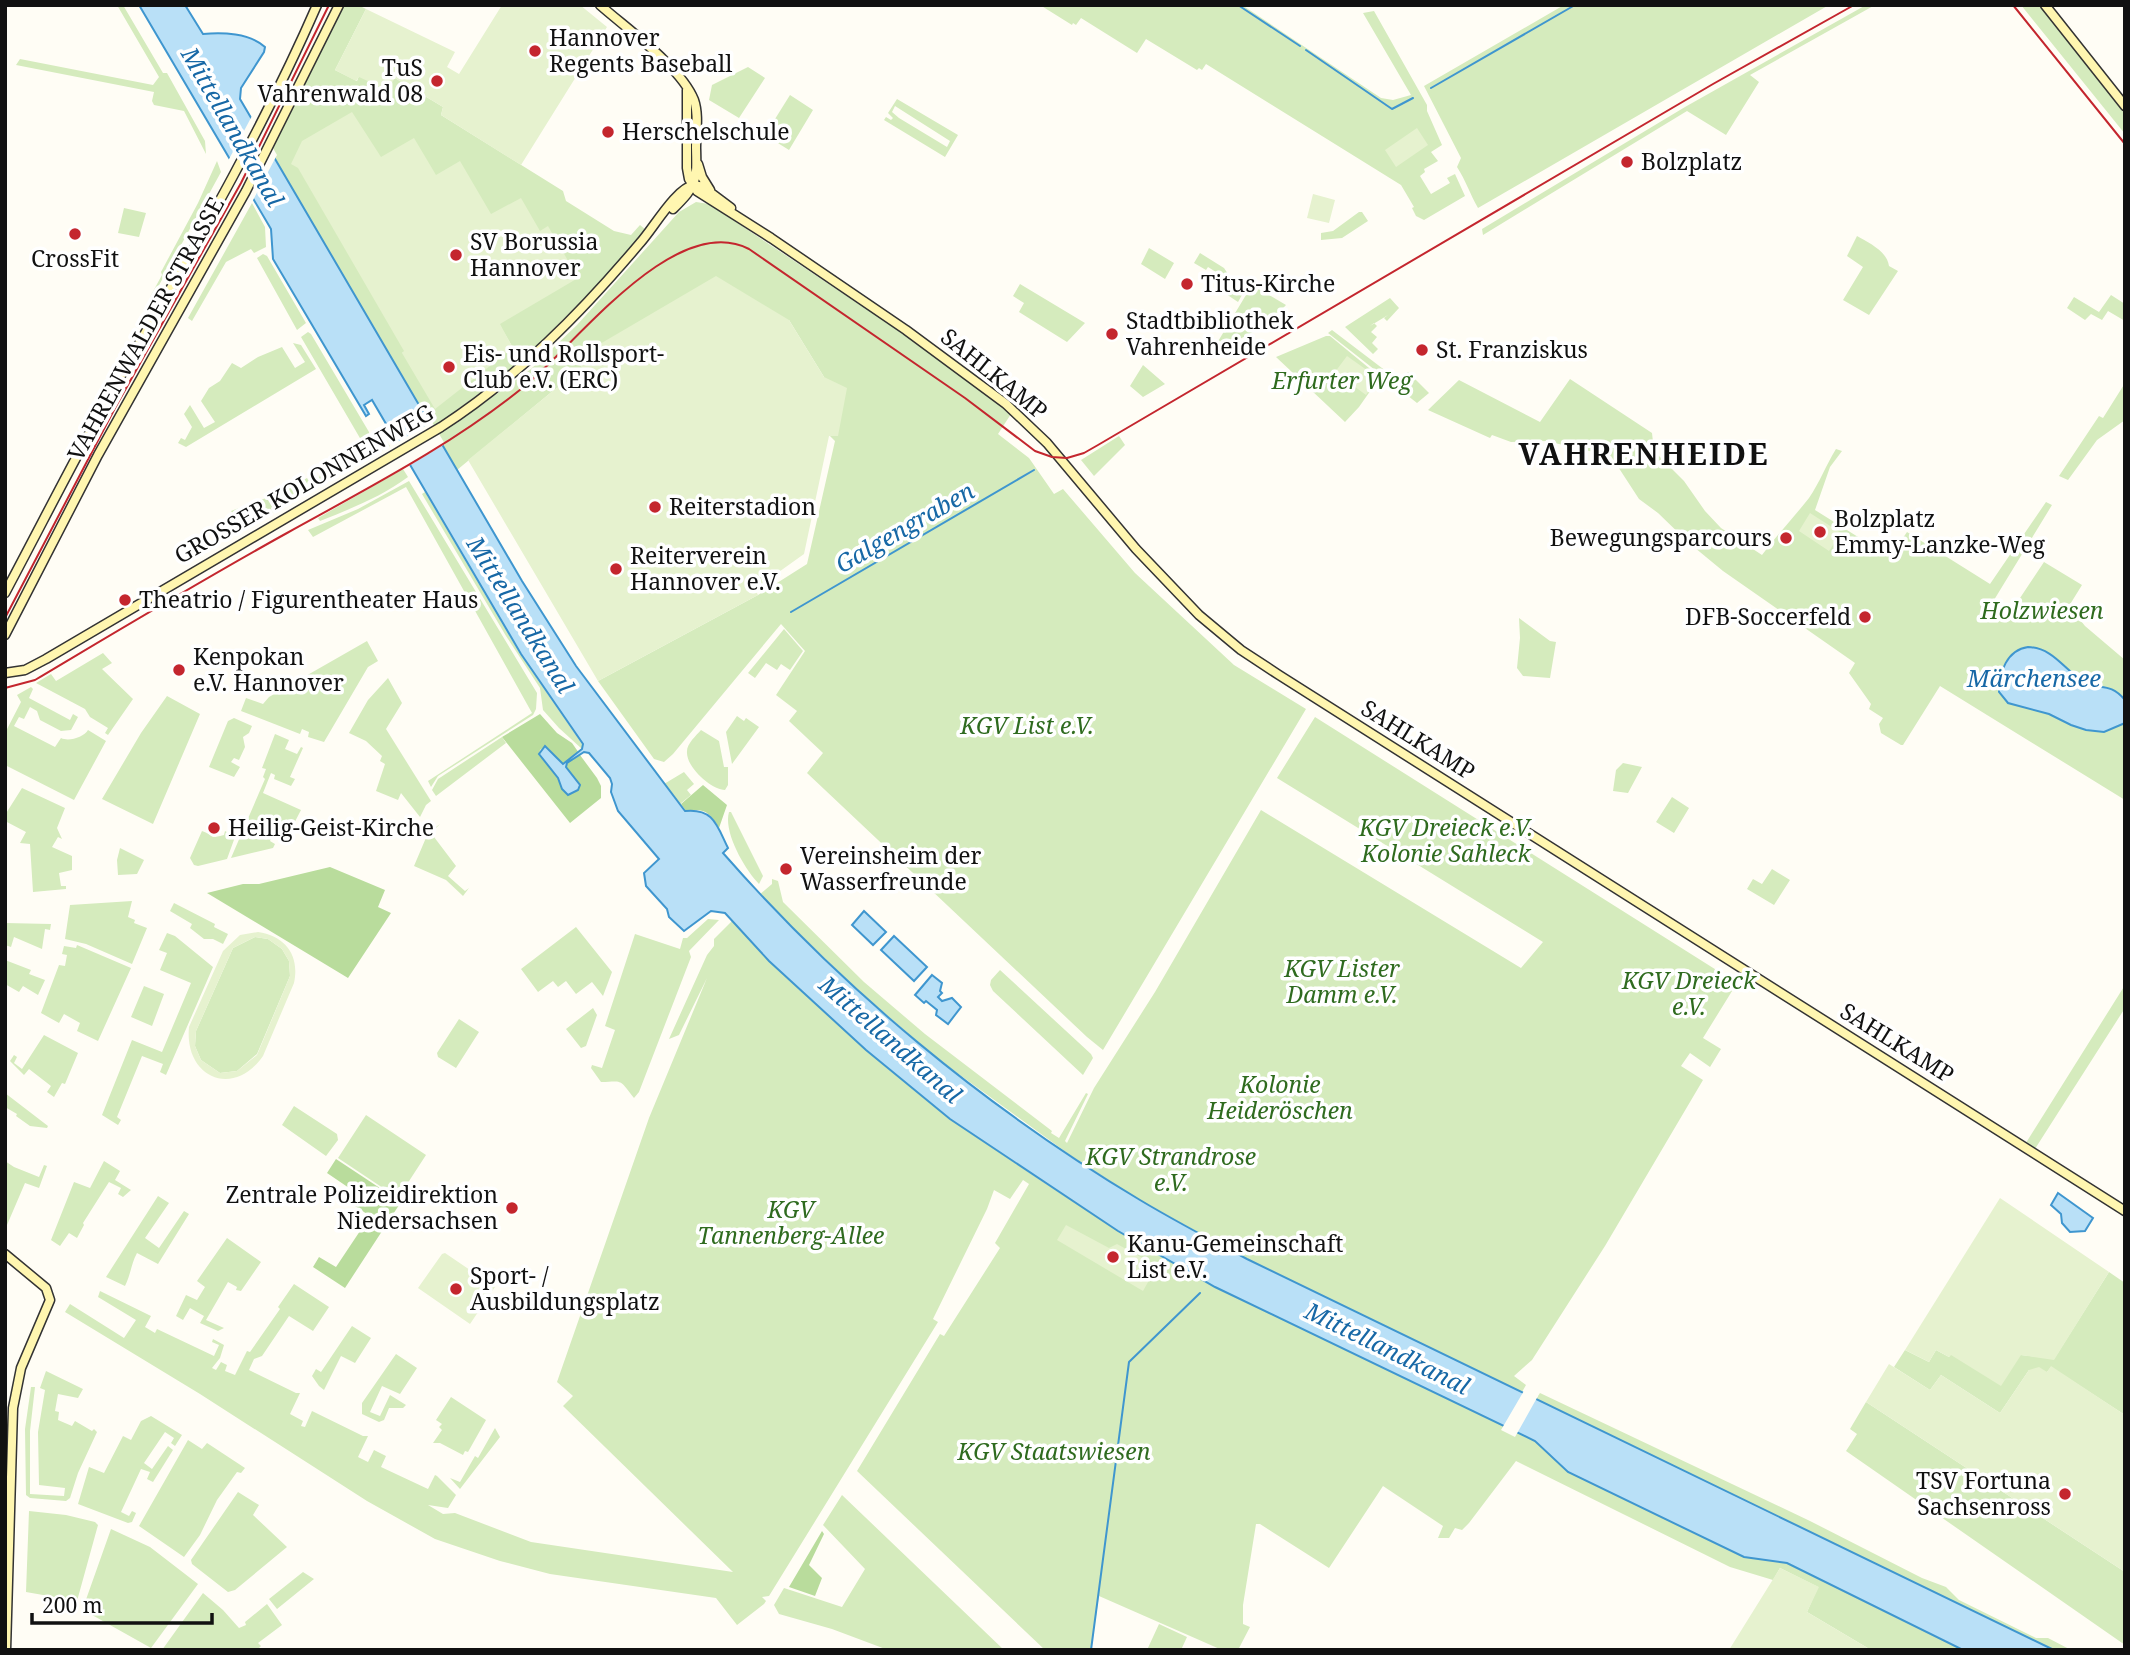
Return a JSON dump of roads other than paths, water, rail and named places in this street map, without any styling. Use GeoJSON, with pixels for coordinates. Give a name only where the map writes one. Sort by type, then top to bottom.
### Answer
{"type":"FeatureCollection","features":[{"type":"Feature","properties":{"kind":"street","name":"VAHRENWALDER STRASSE"},"geometry":{"type":"LineString","coordinates":[[5,593],[120,378],[235,172],[317,5]]}},
{"type":"Feature","properties":{"kind":"street","name":"VAHRENWALDER STRASSE"},"geometry":{"type":"LineString","coordinates":[[5,635],[103,446],[246,191],[339,5]]}},
{"type":"Feature","properties":{"kind":"street","name":"SAHLKAMP"},"geometry":{"type":"LineString","coordinates":[[600,5],[669,65],[685,85],[695,107],[694,185],[703,187],[714,199],[929,346],[1006,404],[1069,467],[1164,580],[1212,627],[1241,650],[2125,1212]]}},
{"type":"Feature","properties":{"kind":"street"},"geometry":{"type":"LineString","coordinates":[[2045,5],[2125,106]]}},
{"type":"Feature","properties":{"kind":"street"},"geometry":{"type":"LineString","coordinates":[[687,90],[687,168],[689,179],[694,185]]}},
{"type":"Feature","properties":{"kind":"street","name":"SAHLKAMP"},"geometry":{"type":"LineString","coordinates":[[696,155],[702,177],[714,199]]}},
{"type":"Feature","properties":{"kind":"street","name":"GROSSER KOLONNENWEG"},"geometry":{"type":"LineString","coordinates":[[681,192],[687,168]]}},
{"type":"Feature","properties":{"kind":"street","name":"GROSSER KOLONNENWEG"},"geometry":{"type":"LineString","coordinates":[[5,674],[25,670],[46,659],[440,427],[501,385],[595,295],[681,192],[694,185]]}},
{"type":"Feature","properties":{"kind":"street","name":"GROSSER KOLONNENWEG"},"geometry":{"type":"LineString","coordinates":[[653,227],[694,185]]}},
{"type":"Feature","properties":{"kind":"street"},"geometry":{"type":"LineString","coordinates":[[676,206],[695,199],[714,199]]}},
{"type":"Feature","properties":{"kind":"street"},"geometry":{"type":"LineString","coordinates":[[5,1254],[46,1288],[50,1297],[21,1367],[13,1408],[6,1650]]}},
{"type":"Feature","properties":{"kind":"water","name":"Mittellandkanal"},"geometry":{"type":"Polygon","coordinates":[[[139,5],[185,5],[203,34],[244,36],[265,47],[241,88],[240,99],[522,581],[576,666],[685,811],[702,812],[713,820],[728,848],[723,853],[817,952],[918,1043],[1026,1126],[1082,1164],[1220,1245],[2054,1650],[1963,1650],[1787,1563],[1744,1557],[1568,1472],[1535,1441],[1215,1287],[1118,1231],[950,1119],[866,1050],[769,961],[725,913],[711,911],[684,931],[669,917],[667,909],[646,886],[644,873],[659,859],[618,811],[611,792],[610,778],[589,753],[584,752],[567,763],[566,767],[580,785],[578,790],[568,795],[539,754],[545,746],[563,764],[582,749],[583,744],[521,654],[372,400],[364,405],[369,414],[366,416],[273,259],[271,229],[139,5]]]}},
{"type":"Feature","properties":{"kind":"water","name":"Märchensee"},"geometry":{"type":"Polygon","coordinates":[[[2028,647],[2052,655],[2084,682],[2114,690],[2125,700],[2125,723],[2104,732],[2086,730],[2049,714],[2008,703],[1999,692],[2003,670],[2015,652],[2028,647]]]}},
{"type":"Feature","properties":{"kind":"water"},"geometry":{"type":"Polygon","coordinates":[[[864,911],[886,932],[873,945],[852,925],[864,911]]]}},
{"type":"Feature","properties":{"kind":"water"},"geometry":{"type":"Polygon","coordinates":[[[894,936],[927,967],[914,981],[881,950],[894,936]]]}},
{"type":"Feature","properties":{"kind":"water"},"geometry":{"type":"Polygon","coordinates":[[[932,975],[942,983],[942,993],[938,997],[942,1001],[952,998],[961,1007],[948,1024],[936,1015],[937,1010],[915,995],[932,975]]]}},
{"type":"Feature","properties":{"kind":"water"},"geometry":{"type":"Polygon","coordinates":[[[2058,1193],[2093,1218],[2085,1231],[2070,1232],[2062,1223],[2061,1214],[2051,1205],[2058,1193]]]}},
{"type":"Feature","properties":{"kind":"waterway"},"geometry":{"type":"LineString","coordinates":[[1238,5],[1300,46]]}},
{"type":"Feature","properties":{"kind":"waterway"},"geometry":{"type":"LineString","coordinates":[[1431,88],[1575,5]]}},
{"type":"Feature","properties":{"kind":"waterway"},"geometry":{"type":"LineString","coordinates":[[1306,50],[1392,109],[1413,98]]}},
{"type":"Feature","properties":{"kind":"waterway","name":"Galgengraben"},"geometry":{"type":"LineString","coordinates":[[791,612],[1034,470]]}},
{"type":"Feature","properties":{"kind":"waterway"},"geometry":{"type":"LineString","coordinates":[[1091,1650],[1129,1362],[1200,1293]]}},
{"type":"Feature","properties":{"kind":"tram line"},"geometry":{"type":"LineString","coordinates":[[5,618],[115,408],[241,183],[329,5]]}},
{"type":"Feature","properties":{"kind":"tram line"},"geometry":{"type":"LineString","coordinates":[[5,688],[35,680],[470,427],[526,385],[628,287],[659,265],[690,248],[720,242],[749,249],[965,398],[1035,451],[1052,457],[1067,458],[1098,445],[1713,84],[1854,5]]}},
{"type":"Feature","properties":{"kind":"tram line"},"geometry":{"type":"LineString","coordinates":[[2013,5],[2125,144]]}},
{"type":"Feature","properties":{"kind":"place","name":"Hannover Regents Baseball"},"geometry":{"type":"Point","coordinates":[535,51]}},
{"type":"Feature","properties":{"kind":"place","name":"TuS Vahrenwald 08"},"geometry":{"type":"Point","coordinates":[437,81]}},
{"type":"Feature","properties":{"kind":"place","name":"Herschelschule"},"geometry":{"type":"Point","coordinates":[608,132]}},
{"type":"Feature","properties":{"kind":"place","name":"Bolzplatz"},"geometry":{"type":"Point","coordinates":[1627,162]}},
{"type":"Feature","properties":{"kind":"place","name":"CrossFit"},"geometry":{"type":"Point","coordinates":[75,234]}},
{"type":"Feature","properties":{"kind":"place","name":"SV Borussia Hannover"},"geometry":{"type":"Point","coordinates":[456,255]}},
{"type":"Feature","properties":{"kind":"place","name":"Titus-Kirche"},"geometry":{"type":"Point","coordinates":[1187,284]}},
{"type":"Feature","properties":{"kind":"place","name":"Stadtbibliothek Vahrenheide"},"geometry":{"type":"Point","coordinates":[1112,334]}},
{"type":"Feature","properties":{"kind":"place","name":"St. Franziskus"},"geometry":{"type":"Point","coordinates":[1422,350]}},
{"type":"Feature","properties":{"kind":"place","name":"Eis- und Rollsport- Club e.V. (ERC)"},"geometry":{"type":"Point","coordinates":[449,367]}},
{"type":"Feature","properties":{"kind":"place","name":"Reiterstadion"},"geometry":{"type":"Point","coordinates":[655,507]}},
{"type":"Feature","properties":{"kind":"place","name":"Bolzplatz Emmy-Lanzke-Weg"},"geometry":{"type":"Point","coordinates":[1820,532]}},
{"type":"Feature","properties":{"kind":"place","name":"Bewegungsparcours"},"geometry":{"type":"Point","coordinates":[1786,538]}},
{"type":"Feature","properties":{"kind":"place","name":"Reiterverein Hannover e.V."},"geometry":{"type":"Point","coordinates":[616,569]}},
{"type":"Feature","properties":{"kind":"place","name":"Theatrio / Figurentheater Haus"},"geometry":{"type":"Point","coordinates":[125,600]}},
{"type":"Feature","properties":{"kind":"place","name":"DFB-Soccerfeld"},"geometry":{"type":"Point","coordinates":[1865,617]}},
{"type":"Feature","properties":{"kind":"place","name":"Kenpokan e.V. Hannover"},"geometry":{"type":"Point","coordinates":[179,670]}},
{"type":"Feature","properties":{"kind":"place","name":"Heilig-Geist-Kirche"},"geometry":{"type":"Point","coordinates":[214,828]}},
{"type":"Feature","properties":{"kind":"place","name":"Vereinsheim der Wasserfreunde"},"geometry":{"type":"Point","coordinates":[786,869]}},
{"type":"Feature","properties":{"kind":"place","name":"Zentrale Polizeidirektion Niedersachsen"},"geometry":{"type":"Point","coordinates":[512,1208]}},
{"type":"Feature","properties":{"kind":"place","name":"Kanu-Gemeinschaft List e.V."},"geometry":{"type":"Point","coordinates":[1113,1257]}},
{"type":"Feature","properties":{"kind":"place","name":"Sport- / Ausbildungsplatz"},"geometry":{"type":"Point","coordinates":[456,1289]}},
{"type":"Feature","properties":{"kind":"place","name":"TSV Fortuna Sachsenross"},"geometry":{"type":"Point","coordinates":[2065,1494]}},
{"type":"Feature","properties":{"kind":"district","name":"VAHRENHEIDE"},"geometry":{"type":"Point","coordinates":[1644,455]}},
{"type":"Feature","properties":{"kind":"park label","name":"Erfurter Weg"},"geometry":{"type":"Point","coordinates":[1342,381]}},
{"type":"Feature","properties":{"kind":"park label","name":"Holzwiesen"},"geometry":{"type":"Point","coordinates":[2042,611]}},
{"type":"Feature","properties":{"kind":"park label","name":"KGV List e.V."},"geometry":{"type":"Point","coordinates":[1027,726]}},
{"type":"Feature","properties":{"kind":"park label","name":"KGV Dreieck e.V. Kolonie Sahleck"},"geometry":{"type":"Point","coordinates":[1446,841]}},
{"type":"Feature","properties":{"kind":"park label","name":"KGV Lister Damm e.V."},"geometry":{"type":"Point","coordinates":[1342,982]}},
{"type":"Feature","properties":{"kind":"park label","name":"KGV Dreieck e.V."},"geometry":{"type":"Point","coordinates":[1689,994]}},
{"type":"Feature","properties":{"kind":"park label","name":"Kolonie Heideröschen"},"geometry":{"type":"Point","coordinates":[1280,1098]}},
{"type":"Feature","properties":{"kind":"park label","name":"KGV Strandrose e.V."},"geometry":{"type":"Point","coordinates":[1171,1170]}},
{"type":"Feature","properties":{"kind":"park label","name":"KGV Tannenberg-Allee"},"geometry":{"type":"Point","coordinates":[791,1223]}},
{"type":"Feature","properties":{"kind":"park label","name":"KGV Staatswiesen"},"geometry":{"type":"Point","coordinates":[1054,1452]}}]}
